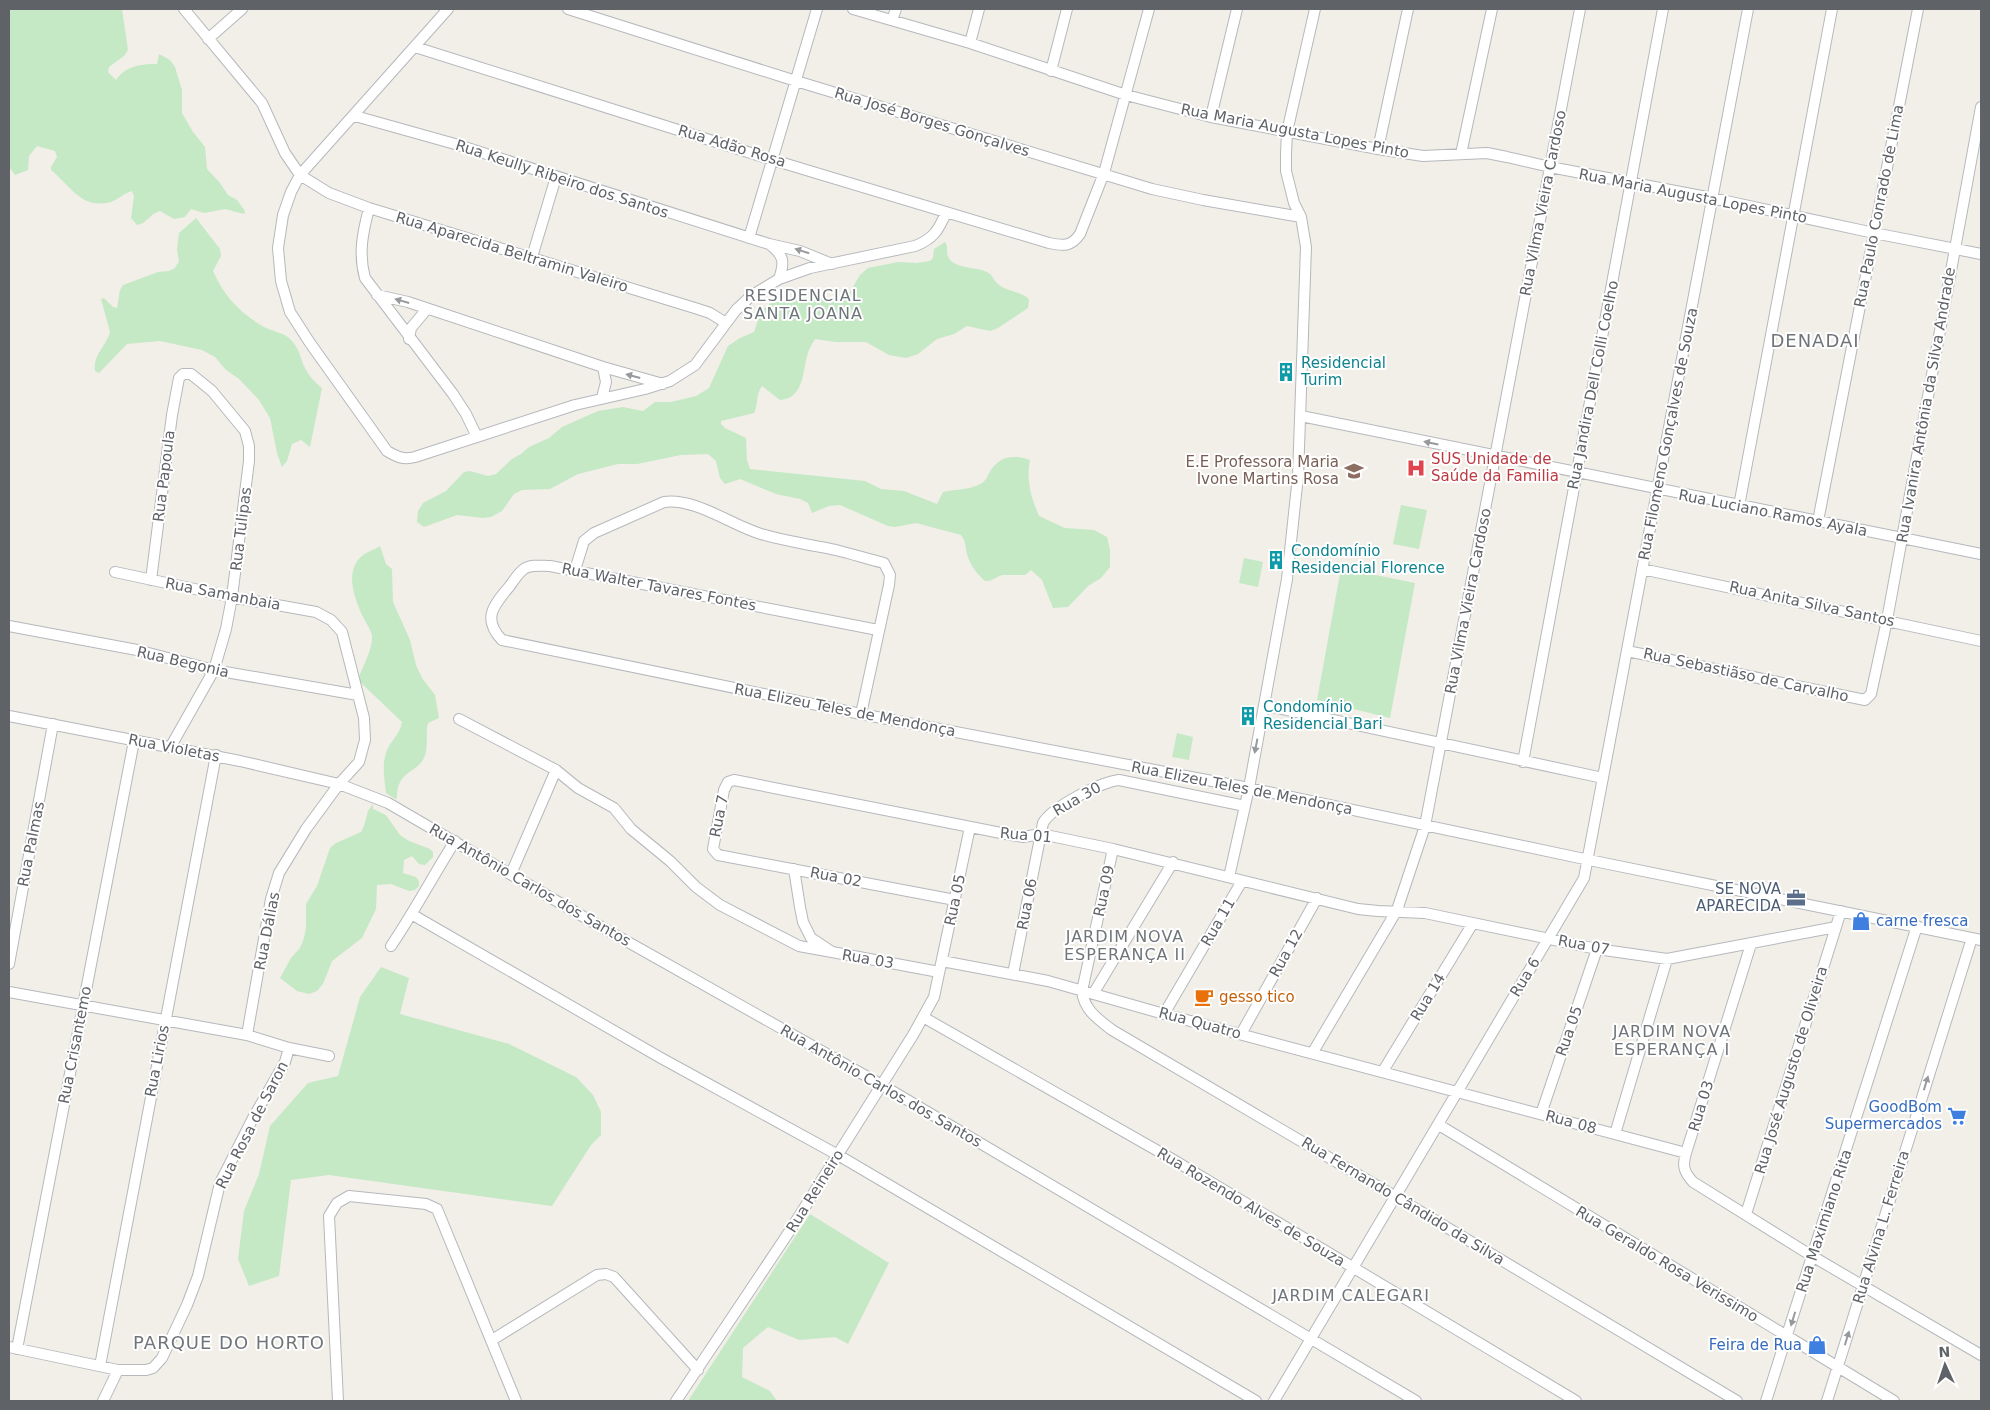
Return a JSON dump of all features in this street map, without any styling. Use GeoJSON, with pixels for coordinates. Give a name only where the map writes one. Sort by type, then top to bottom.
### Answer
{"type":"FeatureCollection","features":[{"type":"Feature","properties":{"kind":"street"},"geometry":{"type":"LineString","coordinates":[[184,9],[262,103],[285,153],[300,175]]}},
{"type":"Feature","properties":{"kind":"street"},"geometry":{"type":"LineString","coordinates":[[208,40],[242,9]]}},
{"type":"Feature","properties":{"kind":"street"},"geometry":{"type":"LineString","coordinates":[[448,9],[355,116],[300,175],[291,192],[283,215],[278,248],[282,281],[290,312],[387,451],[398,458],[414,457],[575,404],[664,384],[695,365],[736,310],[751,296],[779,278],[810,268],[915,246],[928,241],[940,228],[946,213]]}},
{"type":"Feature","properties":{"kind":"street","name":"Rua José Borges Gonçalves"},"geometry":{"type":"LineString","coordinates":[[568,9],[796,81],[1152,189],[1202,200],[1301,217]]}},
{"type":"Feature","properties":{"kind":"street"},"geometry":{"type":"LineString","coordinates":[[749,238],[818,9]]}},
{"type":"Feature","properties":{"kind":"street","name":"Rua Maria Augusta Lopes Pinto"},"geometry":{"type":"LineString","coordinates":[[853,9],[970,44],[1126,95],[1211,117],[1423,156],[1487,153],[1981,254]]}},
{"type":"Feature","properties":{"kind":"street"},"geometry":{"type":"LineString","coordinates":[[892,20],[896,9]]}},
{"type":"Feature","properties":{"kind":"street"},"geometry":{"type":"LineString","coordinates":[[970,44],[979,9]]}},
{"type":"Feature","properties":{"kind":"street"},"geometry":{"type":"LineString","coordinates":[[1051,71],[1066,9]]}},
{"type":"Feature","properties":{"kind":"street"},"geometry":{"type":"LineString","coordinates":[[1104,174],[1149,9]]}},
{"type":"Feature","properties":{"kind":"street"},"geometry":{"type":"LineString","coordinates":[[1211,117],[1237,9]]}},
{"type":"Feature","properties":{"kind":"street","name":"Rua 11"},"geometry":{"type":"LineString","coordinates":[[1229,878],[1249,788],[1287,580],[1298,476],[1307,275],[1306,247],[1301,217],[1294,203],[1286,171],[1287,132],[1314,9]]}},
{"type":"Feature","properties":{"kind":"street"},"geometry":{"type":"LineString","coordinates":[[1378,149],[1408,9]]}},
{"type":"Feature","properties":{"kind":"street"},"geometry":{"type":"LineString","coordinates":[[1461,154],[1492,9]]}},
{"type":"Feature","properties":{"kind":"street","name":"Rua Vilma Vieira Cardoso"},"geometry":{"type":"LineString","coordinates":[[1313,1052],[1397,910],[1425,826],[1580,9]]}},
{"type":"Feature","properties":{"kind":"street","name":"Rua Jandira Dell Colli Coelho"},"geometry":{"type":"LineString","coordinates":[[1523,762],[1663,9]]}},
{"type":"Feature","properties":{"kind":"street","name":"Rua Filomeno Gonçalves de Souza"},"geometry":{"type":"LineString","coordinates":[[1589,860],[1748,9]]}},
{"type":"Feature","properties":{"kind":"street"},"geometry":{"type":"LineString","coordinates":[[1739,506],[1832,9]]}},
{"type":"Feature","properties":{"kind":"street","name":"Rua Paulo Conrado de Lima"},"geometry":{"type":"LineString","coordinates":[[1818,521],[1918,9]]}},
{"type":"Feature","properties":{"kind":"street","name":"Rua Adão Rosa"},"geometry":{"type":"LineString","coordinates":[[416,47],[773,160],[946,213],[1064,246],[1074,242],[1080,234],[1104,174]]}},
{"type":"Feature","properties":{"kind":"street","name":"Rua Ivanira Antônia da Silva Andrade"},"geometry":{"type":"LineString","coordinates":[[1865,700],[1871,694],[1887,620],[1981,107]]}},
{"type":"Feature","properties":{"kind":"street","name":"Rua Keully Ribeiro dos Santos"},"geometry":{"type":"LineString","coordinates":[[355,116],[455,144],[749,238],[800,251],[832,264]]}},
{"type":"Feature","properties":{"kind":"street","name":"Rua Aparecida Beltramin Valeiro"},"geometry":{"type":"LineString","coordinates":[[300,175],[329,193],[369,208],[698,309],[710,313],[726,323]]}},
{"type":"Feature","properties":{"kind":"street"},"geometry":{"type":"LineString","coordinates":[[532,257],[556,176]]}},
{"type":"Feature","properties":{"kind":"street"},"geometry":{"type":"LineString","coordinates":[[369,208],[360,251],[365,278],[452,394],[472,425],[477,437]]}},
{"type":"Feature","properties":{"kind":"street"},"geometry":{"type":"LineString","coordinates":[[770,244],[781,256],[783,267],[779,278]]}},
{"type":"Feature","properties":{"kind":"street"},"geometry":{"type":"LineString","coordinates":[[377,295],[427,309],[603,367],[664,384]]}},
{"type":"Feature","properties":{"kind":"street"},"geometry":{"type":"LineString","coordinates":[[409,339],[415,321],[427,309]]}},
{"type":"Feature","properties":{"kind":"street"},"geometry":{"type":"LineString","coordinates":[[602,398],[606,382],[603,367]]}},
{"type":"Feature","properties":{"kind":"street","name":"Rua Tulipas"},"geometry":{"type":"LineString","coordinates":[[171,746],[214,670],[232,598],[249,461],[249,446],[245,431],[212,391],[191,374],[183,374]]}},
{"type":"Feature","properties":{"kind":"street","name":"Rua Papoula"},"geometry":{"type":"LineString","coordinates":[[151,580],[172,415],[179,378],[183,374]]}},
{"type":"Feature","properties":{"kind":"street","name":"Rua Luciano Ramos Ayala"},"geometry":{"type":"LineString","coordinates":[[1301,416],[1981,554]]}},
{"type":"Feature","properties":{"kind":"street"},"geometry":{"type":"LineString","coordinates":[[576,570],[584,541],[594,533],[664,502],[675,501],[690,504],[759,534],[884,563],[890,575],[889,585],[861,714]]}},
{"type":"Feature","properties":{"kind":"street","name":"Rua Walter Tavares Fontes"},"geometry":{"type":"LineString","coordinates":[[502,640],[492,628],[492,610],[496,601],[524,569],[532,566],[550,566],[576,570],[878,630]]}},
{"type":"Feature","properties":{"kind":"street","name":"Rua Anita Silva Santos"},"geometry":{"type":"LineString","coordinates":[[1642,569],[1981,640]]}},
{"type":"Feature","properties":{"kind":"street","name":"Rua Samanbaia"},"geometry":{"type":"LineString","coordinates":[[114,572],[232,598],[316,612],[330,620]]}},
{"type":"Feature","properties":{"kind":"street","name":"Rua Dálias"},"geometry":{"type":"LineString","coordinates":[[248,1035],[271,899],[279,873],[306,829],[339,784],[359,762],[365,740],[364,718],[342,632],[330,620]]}},
{"type":"Feature","properties":{"kind":"street","name":"Rua Begonia"},"geometry":{"type":"LineString","coordinates":[[9,626],[137,650],[214,670],[358,694]]}},
{"type":"Feature","properties":{"kind":"street","name":"Rua Elizeu Teles de Mendonça"},"geometry":{"type":"LineString","coordinates":[[502,640],[861,714],[1249,788],[1976,939]]}},
{"type":"Feature","properties":{"kind":"street","name":"Rua Sebastiãso de Carvalho"},"geometry":{"type":"LineString","coordinates":[[1627,651],[1865,700]]}},
{"type":"Feature","properties":{"kind":"street"},"geometry":{"type":"LineString","coordinates":[[1264,705],[1603,778]]}},
{"type":"Feature","properties":{"kind":"street","name":"Rua Violetas"},"geometry":{"type":"LineString","coordinates":[[9,716],[216,755],[339,784]]}},
{"type":"Feature","properties":{"kind":"street"},"geometry":{"type":"LineString","coordinates":[[458,719],[556,770],[578,788],[614,808],[631,829],[670,861],[708,898],[731,912],[799,946],[832,952]]}},
{"type":"Feature","properties":{"kind":"street","name":"Rua Palmas"},"geometry":{"type":"LineString","coordinates":[[9,964],[53,724]]}},
{"type":"Feature","properties":{"kind":"street","name":"Rua Crisantemo"},"geometry":{"type":"LineString","coordinates":[[13,1348],[83,1005],[134,741]]}},
{"type":"Feature","properties":{"kind":"street","name":"Rua Lirios"},"geometry":{"type":"LineString","coordinates":[[100,1366],[216,755]]}},
{"type":"Feature","properties":{"kind":"street"},"geometry":{"type":"LineString","coordinates":[[511,874],[556,770]]}},
{"type":"Feature","properties":{"kind":"street","name":"Rua 01"},"geometry":{"type":"LineString","coordinates":[[734,780],[1023,837],[1041,834],[1173,862],[1229,878],[1317,898]]}},
{"type":"Feature","properties":{"kind":"street","name":"Rua 7"},"geometry":{"type":"LineString","coordinates":[[718,855],[713,850],[724,790],[728,782],[734,780]]}},
{"type":"Feature","properties":{"kind":"street","name":"Rua 30"},"geometry":{"type":"LineString","coordinates":[[1041,834],[1043,823],[1052,812],[1109,781],[1120,780],[1244,806]]}},
{"type":"Feature","properties":{"kind":"street","name":"Rua Antônio Carlos dos Santos"},"geometry":{"type":"LineString","coordinates":[[339,784],[388,803],[882,1085],[1416,1401]]}},
{"type":"Feature","properties":{"kind":"street","name":"Rua 05"},"geometry":{"type":"LineString","coordinates":[[940,972],[970,827]]}},
{"type":"Feature","properties":{"kind":"street","name":"Rua 06"},"geometry":{"type":"LineString","coordinates":[[1013,974],[1041,834]]}},
{"type":"Feature","properties":{"kind":"street"},"geometry":{"type":"LineString","coordinates":[[391,946],[413,915],[455,841]]}},
{"type":"Feature","properties":{"kind":"street","name":"Rua 09"},"geometry":{"type":"LineString","coordinates":[[1082,991],[1113,849]]}},
{"type":"Feature","properties":{"kind":"street","name":"Rua 02"},"geometry":{"type":"LineString","coordinates":[[718,855],[954,900]]}},
{"type":"Feature","properties":{"kind":"street","name":"Rua 6"},"geometry":{"type":"LineString","coordinates":[[1274,1401],[1584,878],[1589,860]]}},
{"type":"Feature","properties":{"kind":"street"},"geometry":{"type":"LineString","coordinates":[[1093,994],[1173,862]]}},
{"type":"Feature","properties":{"kind":"street","name":"Rua 03"},"geometry":{"type":"LineString","coordinates":[[794,869],[803,922],[811,938],[832,952],[940,972]]}},
{"type":"Feature","properties":{"kind":"street","name":"Rua 11"},"geometry":{"type":"LineString","coordinates":[[1164,1014],[1242,881]]}},
{"type":"Feature","properties":{"kind":"street","name":"Rua 07"},"geometry":{"type":"LineString","coordinates":[[1317,898],[1358,909],[1425,913],[1597,949],[1668,958],[1836,927]]}},
{"type":"Feature","properties":{"kind":"street","name":"Rua 12"},"geometry":{"type":"LineString","coordinates":[[1241,1034],[1317,898]]}},
{"type":"Feature","properties":{"kind":"street"},"geometry":{"type":"LineString","coordinates":[[1836,927],[1841,911]]}},
{"type":"Feature","properties":{"kind":"street"},"geometry":{"type":"LineString","coordinates":[[413,915],[662,1058],[838,1155],[1256,1401]]}},
{"type":"Feature","properties":{"kind":"street","name":"Rua 14"},"geometry":{"type":"LineString","coordinates":[[1383,1071],[1473,923]]}},
{"type":"Feature","properties":{"kind":"street","name":"Rua Maximiano Rita"},"geometry":{"type":"LineString","coordinates":[[1766,1401],[1917,926]]}},
{"type":"Feature","properties":{"kind":"street","name":"Rua José Augusto de Oliveira"},"geometry":{"type":"LineString","coordinates":[[1746,1214],[1836,927]]}},
{"type":"Feature","properties":{"kind":"street","name":"Rua Alvina L. Ferreira"},"geometry":{"type":"LineString","coordinates":[[1827,1401],[1976,939]]}},
{"type":"Feature","properties":{"kind":"street","name":"Rua 03"},"geometry":{"type":"LineString","coordinates":[[1686,1153],[1751,944]]}},
{"type":"Feature","properties":{"kind":"street","name":"Rua 05"},"geometry":{"type":"LineString","coordinates":[[1541,1114],[1597,949]]}},
{"type":"Feature","properties":{"kind":"street"},"geometry":{"type":"LineString","coordinates":[[1615,1134],[1668,958]]}},
{"type":"Feature","properties":{"kind":"street","name":"Rua Quatro"},"geometry":{"type":"LineString","coordinates":[[942,961],[1013,974],[1082,991],[1456,1092]]}},
{"type":"Feature","properties":{"kind":"street","name":"Rua Reineiro"},"geometry":{"type":"LineString","coordinates":[[676,1401],[698,1370],[882,1085],[934,997],[940,972]]}},
{"type":"Feature","properties":{"kind":"street","name":"Rua Fernando Cândido da Silva"},"geometry":{"type":"LineString","coordinates":[[1082,991],[1083,1001],[1090,1012],[1112,1030],[1737,1401]]}},
{"type":"Feature","properties":{"kind":"street"},"geometry":{"type":"LineString","coordinates":[[9,992],[248,1035],[289,1048],[329,1056]]}},
{"type":"Feature","properties":{"kind":"street","name":"Rua Rozendo Alves de Souza"},"geometry":{"type":"LineString","coordinates":[[923,1017],[1172,1159],[1576,1401]]}},
{"type":"Feature","properties":{"kind":"street","name":"Rua Rosa de Saron"},"geometry":{"type":"LineString","coordinates":[[118,1370],[146,1370],[152,1368],[162,1358],[187,1305],[198,1276],[220,1183],[253,1118],[285,1062],[289,1048]]}},
{"type":"Feature","properties":{"kind":"street","name":"Rua 08"},"geometry":{"type":"LineString","coordinates":[[1456,1092],[1686,1153]]}},
{"type":"Feature","properties":{"kind":"street","name":"Rua Geraldo Rosa Verissimo"},"geometry":{"type":"LineString","coordinates":[[1439,1125],[1894,1401]]}},
{"type":"Feature","properties":{"kind":"street"},"geometry":{"type":"LineString","coordinates":[[1686,1153],[1683,1163],[1686,1174],[1693,1182],[1812,1256],[1981,1355]]}},
{"type":"Feature","properties":{"kind":"street"},"geometry":{"type":"LineString","coordinates":[[338,1401],[329,1216],[333,1207],[342,1198],[349,1196],[426,1204],[437,1209],[516,1401]]}},
{"type":"Feature","properties":{"kind":"street"},"geometry":{"type":"LineString","coordinates":[[492,1340],[597,1275],[606,1274],[614,1277],[698,1370]]}},
{"type":"Feature","properties":{"kind":"street"},"geometry":{"type":"LineString","coordinates":[[13,1348],[118,1370],[104,1401]]}},
{"type":"Feature","properties":{"kind":"green space"},"geometry":{"type":"Polygon","coordinates":[[[13,9],[122,9],[128,50],[124,56],[109,67],[108,72],[116,80],[124,72],[134,67],[157,64],[159,54],[170,60],[175,67],[182,90],[182,113],[193,132],[205,147],[207,169],[228,195],[237,200],[245,211],[244,214],[225,209],[204,213],[191,209],[185,217],[174,219],[160,211],[144,223],[137,225],[131,218],[134,196],[132,191],[111,202],[101,204],[84,199],[77,195],[51,170],[57,157],[55,151],[37,146],[29,156],[28,170],[15,175],[9,167],[9,11],[13,9]]]}},
{"type":"Feature","properties":{"kind":"green space"},"geometry":{"type":"Polygon","coordinates":[[[196,218],[220,249],[221,256],[213,271],[222,288],[240,310],[255,322],[291,340],[297,348],[307,371],[322,388],[310,447],[301,440],[292,444],[287,461],[282,467],[277,453],[270,418],[259,400],[239,379],[226,370],[215,357],[202,350],[160,341],[127,344],[99,373],[95,371],[96,360],[110,332],[101,299],[104,298],[113,307],[117,308],[120,290],[123,285],[175,268],[179,261],[177,250],[179,233],[196,218]]]}},
{"type":"Feature","properties":{"kind":"green space"},"geometry":{"type":"Polygon","coordinates":[[[945,242],[950,260],[958,265],[989,273],[1001,286],[1029,299],[1028,308],[998,328],[990,331],[967,326],[954,334],[937,339],[918,354],[906,358],[889,355],[866,342],[836,342],[815,339],[809,351],[801,382],[794,394],[780,400],[762,386],[758,393],[754,413],[721,421],[721,424],[725,428],[746,438],[747,460],[750,469],[865,481],[881,489],[904,491],[937,504],[943,492],[968,488],[982,483],[999,461],[1013,457],[1030,460],[1030,489],[1039,516],[1065,528],[1094,530],[1107,537],[1110,550],[1110,567],[1101,578],[1088,586],[1068,607],[1053,608],[1042,580],[1031,570],[1025,575],[1002,575],[985,581],[970,562],[965,542],[961,535],[916,523],[895,527],[888,526],[840,505],[829,506],[812,513],[808,503],[800,499],[776,494],[740,479],[725,484],[720,478],[716,461],[708,454],[681,455],[637,464],[618,464],[578,474],[550,489],[522,490],[514,494],[502,511],[491,517],[457,515],[424,527],[417,522],[418,511],[423,503],[446,491],[464,472],[470,471],[488,476],[496,474],[512,459],[529,447],[549,438],[562,427],[598,411],[623,407],[643,411],[655,402],[671,402],[696,396],[709,388],[728,346],[754,332],[761,311],[771,303],[820,298],[839,299],[850,292],[860,275],[868,268],[898,262],[917,263],[930,261],[933,258],[934,249],[945,242]]]}},
{"type":"Feature","properties":{"kind":"green space"},"geometry":{"type":"Polygon","coordinates":[[[1401,505],[1427,510],[1419,549],[1393,544],[1401,505]]]}},
{"type":"Feature","properties":{"kind":"green space"},"geometry":{"type":"Polygon","coordinates":[[[380,546],[386,564],[392,569],[393,602],[410,640],[416,665],[422,678],[435,695],[439,718],[428,723],[424,758],[421,763],[403,777],[398,789],[397,798],[395,799],[386,793],[384,763],[386,752],[399,731],[402,722],[358,680],[369,653],[372,636],[356,600],[352,584],[352,576],[357,561],[363,555],[380,546]]]}},
{"type":"Feature","properties":{"kind":"green space"},"geometry":{"type":"Polygon","coordinates":[[[1244,558],[1263,562],[1258,587],[1239,583],[1244,558]]]}},
{"type":"Feature","properties":{"kind":"green space"},"geometry":{"type":"Polygon","coordinates":[[[1341,568],[1415,583],[1390,718],[1317,700],[1341,568]]]}},
{"type":"Feature","properties":{"kind":"green space"},"geometry":{"type":"Polygon","coordinates":[[[1177,733],[1193,737],[1189,760],[1172,757],[1177,733]]]}},
{"type":"Feature","properties":{"kind":"green space"},"geometry":{"type":"Polygon","coordinates":[[[373,804],[373,809],[386,815],[400,835],[409,841],[430,849],[433,852],[433,857],[425,865],[419,864],[412,856],[404,860],[403,873],[416,877],[419,881],[419,886],[415,890],[409,891],[391,884],[377,885],[376,909],[362,938],[332,961],[323,984],[317,991],[309,994],[297,991],[280,978],[291,958],[300,948],[304,938],[306,904],[317,886],[330,848],[336,843],[361,832],[368,811],[373,804]]]}},
{"type":"Feature","properties":{"kind":"green space"},"geometry":{"type":"Polygon","coordinates":[[[381,967],[409,978],[400,1014],[509,1044],[576,1077],[593,1095],[601,1112],[601,1135],[591,1145],[552,1206],[329,1175],[291,1180],[279,1276],[249,1286],[238,1259],[244,1211],[259,1174],[270,1126],[308,1083],[338,1076],[360,997],[381,967]]]}},
{"type":"Feature","properties":{"kind":"green space"},"geometry":{"type":"Polygon","coordinates":[[[810,1214],[889,1263],[848,1344],[835,1337],[799,1340],[768,1327],[743,1348],[742,1377],[770,1391],[777,1401],[688,1401],[810,1214]]]}},
{"type":"Feature","properties":{"kind":"place","name":"Residencial Turim"},"geometry":{"type":"Point","coordinates":[1286,372]}},
{"type":"Feature","properties":{"kind":"place","name":"SUS Unidade de Saúde da Familia"},"geometry":{"type":"Point","coordinates":[1416,468]}},
{"type":"Feature","properties":{"kind":"place","name":"E.E Professora Maria Ivone Martins Rosa"},"geometry":{"type":"Point","coordinates":[1354,471]}},
{"type":"Feature","properties":{"kind":"place","name":"Condomínio Residencial Florence"},"geometry":{"type":"Point","coordinates":[1276,560]}},
{"type":"Feature","properties":{"kind":"place","name":"Condomínio Residencial Bari"},"geometry":{"type":"Point","coordinates":[1248,716]}},
{"type":"Feature","properties":{"kind":"place","name":"SE NOVA APARECIDA"},"geometry":{"type":"Point","coordinates":[1796,898]}},
{"type":"Feature","properties":{"kind":"place","name":"carne fresca"},"geometry":{"type":"Point","coordinates":[1861,921]}},
{"type":"Feature","properties":{"kind":"place","name":"gesso tico"},"geometry":{"type":"Point","coordinates":[1204,997]}},
{"type":"Feature","properties":{"kind":"place","name":"GoodBom Supermercados"},"geometry":{"type":"Point","coordinates":[1957,1116]}},
{"type":"Feature","properties":{"kind":"place","name":"Feira de Rua"},"geometry":{"type":"Point","coordinates":[1817,1345]}},
{"type":"Feature","properties":{"kind":"district","name":"RESIDENCIAL SANTA JOANA"},"geometry":{"type":"Point","coordinates":[803,304]}},
{"type":"Feature","properties":{"kind":"district","name":"DENADAI"},"geometry":{"type":"Point","coordinates":[1815,340]}},
{"type":"Feature","properties":{"kind":"district","name":"JARDIM NOVA ESPERANÇA II"},"geometry":{"type":"Point","coordinates":[1125,945]}},
{"type":"Feature","properties":{"kind":"district","name":"JARDIM NOVA ESPERANÇA I"},"geometry":{"type":"Point","coordinates":[1672,1040]}},
{"type":"Feature","properties":{"kind":"district","name":"JARDIM CALEGARI"},"geometry":{"type":"Point","coordinates":[1351,1295]}},
{"type":"Feature","properties":{"kind":"district","name":"PARQUE DO HORTO"},"geometry":{"type":"Point","coordinates":[229,1342]}}]}
